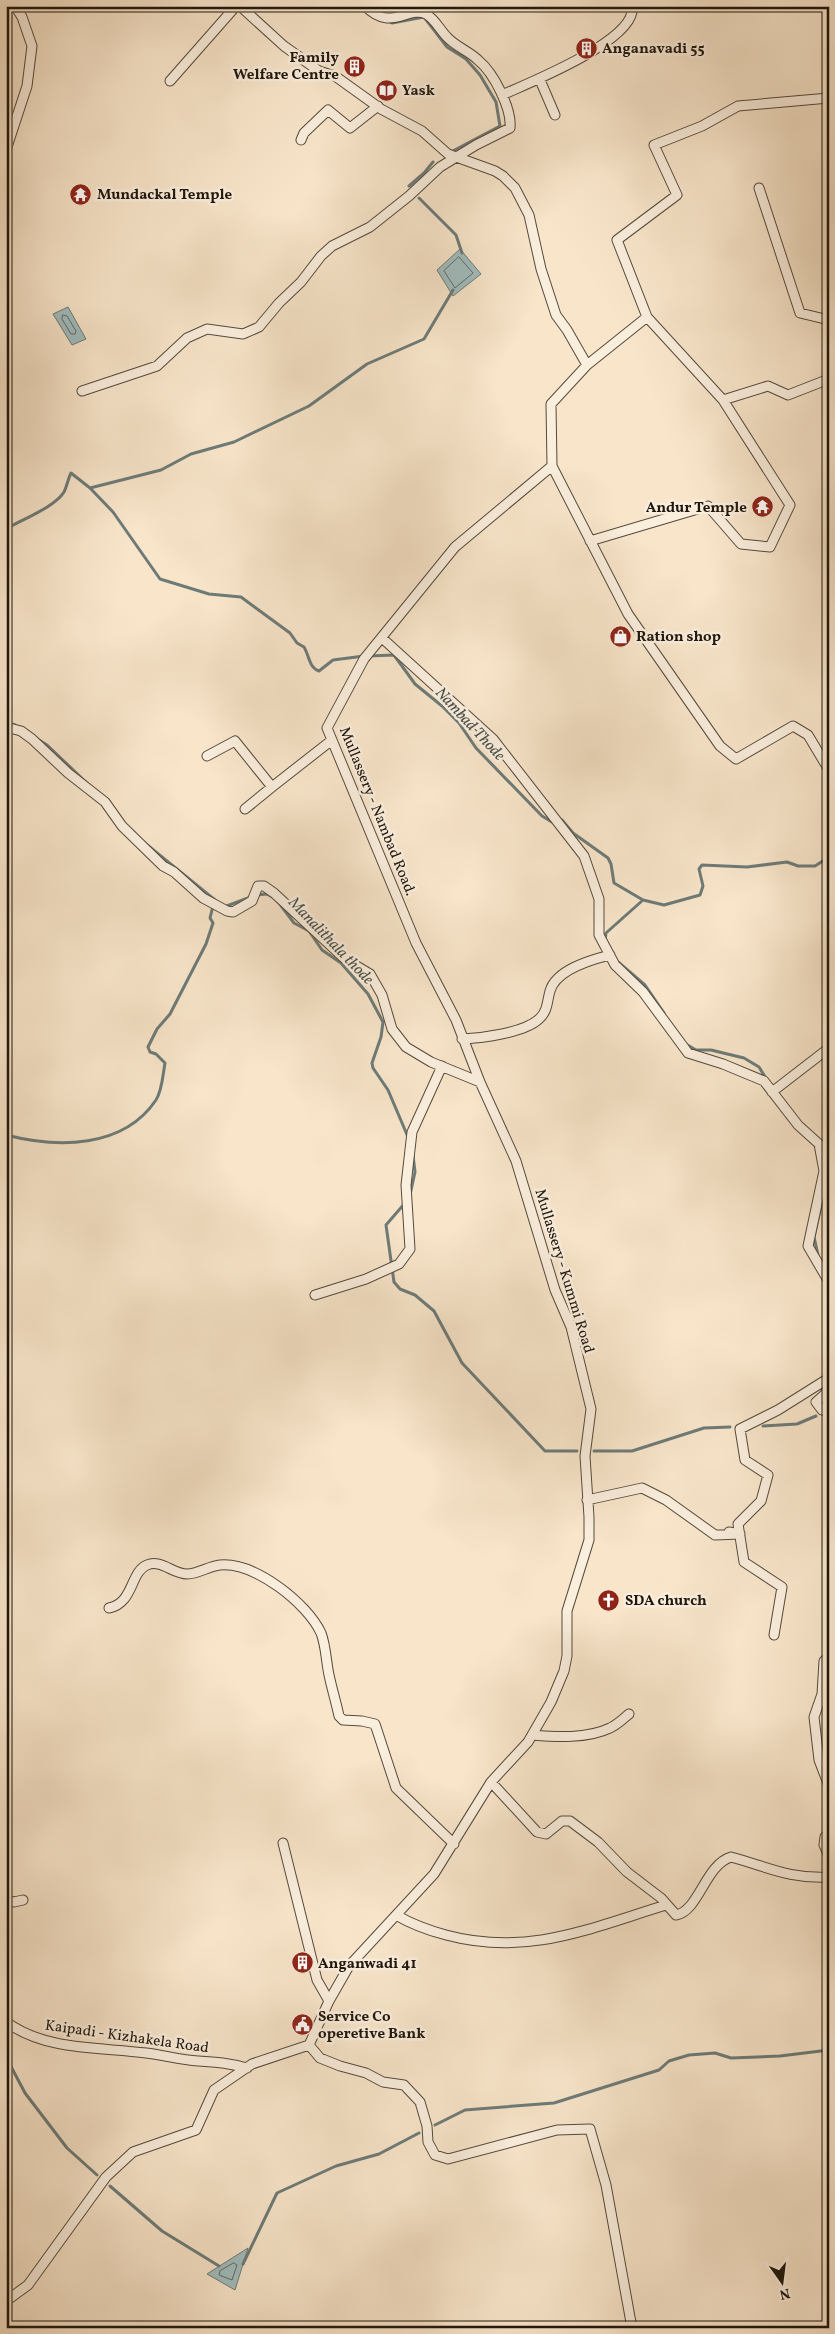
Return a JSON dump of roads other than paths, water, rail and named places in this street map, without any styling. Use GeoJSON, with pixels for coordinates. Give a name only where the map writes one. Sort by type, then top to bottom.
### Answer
{"type":"FeatureCollection","features":[{"type":"Feature","properties":{"kind":"street"},"geometry":{"type":"LineString","coordinates":[[6,150],[27,86],[32,46],[22,17],[15,6]]}},
{"type":"Feature","properties":{"kind":"street"},"geometry":{"type":"LineString","coordinates":[[170,81],[238,6],[284,46],[313,67],[335,76],[378,106],[422,131],[448,154],[495,172],[515,188],[529,215],[541,269],[556,315],[567,330],[587,366]]}},
{"type":"Feature","properties":{"kind":"street"},"geometry":{"type":"LineString","coordinates":[[82,390],[157,366],[174,353],[187,338],[207,329],[243,334],[259,327],[332,246],[370,227],[414,192],[440,167],[455,157],[510,128],[510,116],[502,95],[480,60],[453,43],[426,13],[389,19],[375,14],[365,6]]}},
{"type":"Feature","properties":{"kind":"street"},"geometry":{"type":"LineString","coordinates":[[502,95],[540,80],[598,47],[621,32],[631,19],[632,12]]}},
{"type":"Feature","properties":{"kind":"street"},"geometry":{"type":"LineString","coordinates":[[540,80],[555,116]]}},
{"type":"Feature","properties":{"kind":"street"},"geometry":{"type":"LineString","coordinates":[[590,541],[708,506],[740,544],[770,547],[790,505],[723,400],[647,318],[617,240],[677,195],[654,145],[702,126],[738,106],[829,98]]}},
{"type":"Feature","properties":{"kind":"street"},"geometry":{"type":"LineString","coordinates":[[301,140],[304,133],[328,110],[350,128],[378,106]]}},
{"type":"Feature","properties":{"kind":"street"},"geometry":{"type":"LineString","coordinates":[[759,188],[800,313],[829,320]]}},
{"type":"Feature","properties":{"kind":"street"},"geometry":{"type":"LineString","coordinates":[[647,318],[587,366],[551,404],[552,466],[628,614],[720,746],[736,759],[793,726],[808,734],[829,770]]}},
{"type":"Feature","properties":{"kind":"street"},"geometry":{"type":"LineString","coordinates":[[723,400],[768,386],[788,395],[829,380]]}},
{"type":"Feature","properties":{"kind":"street","name":"Mullassery - Nambad Road."},"geometry":{"type":"LineString","coordinates":[[480,1082],[456,1020],[416,943],[328,728],[364,659],[455,547],[552,466]]}},
{"type":"Feature","properties":{"kind":"street"},"geometry":{"type":"LineString","coordinates":[[382,638],[493,739],[584,856],[599,899],[598,935],[615,965],[643,992],[688,1053],[723,1064],[764,1081],[798,1125],[819,1144],[824,1172],[808,1246],[829,1282]]}},
{"type":"Feature","properties":{"kind":"street"},"geometry":{"type":"LineString","coordinates":[[6,727],[21,731],[32,739],[68,773],[105,802],[137,842],[203,898],[229,912],[243,908],[253,896],[258,886],[264,886],[345,958],[370,974],[382,995],[387,1018],[392,1029],[406,1047],[442,1066],[480,1082]]}},
{"type":"Feature","properties":{"kind":"street"},"geometry":{"type":"LineString","coordinates":[[245,809],[332,740]]}},
{"type":"Feature","properties":{"kind":"street"},"geometry":{"type":"LineString","coordinates":[[207,756],[235,741],[272,787]]}},
{"type":"Feature","properties":{"kind":"street"},"geometry":{"type":"LineString","coordinates":[[462,1038],[482,1038],[514,1030],[537,1021],[546,1010],[550,989],[557,976],[594,959],[610,955]]}},
{"type":"Feature","properties":{"kind":"street"},"geometry":{"type":"LineString","coordinates":[[772,1092],[829,1048]]}},
{"type":"Feature","properties":{"kind":"street"},"geometry":{"type":"LineString","coordinates":[[314,1295],[366,1279],[399,1264],[410,1249],[406,1184],[412,1132],[442,1066]]}},
{"type":"Feature","properties":{"kind":"street","name":"Mullassery - Kummi Road"},"geometry":{"type":"LineString","coordinates":[[309,2045],[329,2001],[359,1954],[434,1874],[491,1782],[532,1735],[564,1671],[567,1656],[567,1611],[589,1540],[585,1456],[590,1409],[571,1327],[555,1290],[516,1161],[480,1082]]}},
{"type":"Feature","properties":{"kind":"street"},"geometry":{"type":"LineString","coordinates":[[774,1635],[782,1587],[744,1562],[738,1524],[761,1501],[768,1475],[746,1460],[740,1429],[778,1410],[829,1378]]}},
{"type":"Feature","properties":{"kind":"street"},"geometry":{"type":"LineString","coordinates":[[829,1386],[825,1394],[816,1402],[822,1410],[829,1412]]}},
{"type":"Feature","properties":{"kind":"street"},"geometry":{"type":"LineString","coordinates":[[587,1500],[642,1488],[666,1500],[715,1535],[740,1534]]}},
{"type":"Feature","properties":{"kind":"street"},"geometry":{"type":"LineString","coordinates":[[729,1532],[740,1534]]}},
{"type":"Feature","properties":{"kind":"street"},"geometry":{"type":"LineString","coordinates":[[109,1608],[115,1607],[127,1595],[132,1589],[140,1569],[149,1564],[160,1564],[185,1574],[220,1565],[246,1569],[283,1590],[321,1634],[339,1716],[343,1720],[362,1720],[375,1724],[396,1788],[454,1844]]}},
{"type":"Feature","properties":{"kind":"street"},"geometry":{"type":"LineString","coordinates":[[829,1657],[824,1661],[822,1694],[814,1717],[819,1760],[829,1786]]}},
{"type":"Feature","properties":{"kind":"street"},"geometry":{"type":"LineString","coordinates":[[532,1735],[558,1737],[590,1733],[610,1728],[629,1714]]}},
{"type":"Feature","properties":{"kind":"street"},"geometry":{"type":"LineString","coordinates":[[491,1782],[537,1832],[546,1834],[562,1821],[570,1820],[598,1842],[627,1872],[656,1893],[676,1915],[681,1914],[693,1900],[710,1874],[723,1861],[731,1857],[786,1875],[802,1878],[829,1877]]}},
{"type":"Feature","properties":{"kind":"street"},"geometry":{"type":"LineString","coordinates":[[829,1837],[825,1837],[824,1841],[829,1856]]}},
{"type":"Feature","properties":{"kind":"street"},"geometry":{"type":"LineString","coordinates":[[283,1843],[316,1980],[329,2001]]}},
{"type":"Feature","properties":{"kind":"street"},"geometry":{"type":"LineString","coordinates":[[6,1900],[14,1902],[23,1900]]}},
{"type":"Feature","properties":{"kind":"street"},"geometry":{"type":"LineString","coordinates":[[396,1915],[415,1926],[470,1942],[502,1944],[545,1941],[610,1924],[666,1905]]}},
{"type":"Feature","properties":{"kind":"street","name":"Kaipadi - Kizhakela Road"},"geometry":{"type":"LineString","coordinates":[[6,2022],[20,2032],[62,2044],[197,2061],[224,2062],[247,2068]]}},
{"type":"Feature","properties":{"kind":"street"},"geometry":{"type":"LineString","coordinates":[[6,2301],[28,2286],[106,2177],[133,2152],[196,2130],[214,2090],[252,2064],[309,2045],[320,2058],[334,2064],[366,2073],[383,2082],[404,2085],[420,2102],[427,2126],[428,2142],[435,2155],[448,2159],[557,2130],[590,2129],[606,2186],[632,2328]]}},
{"type":"Feature","properties":{"kind":"water"},"geometry":{"type":"Polygon","coordinates":[[[460,249],[481,274],[453,296],[437,270],[460,249]]]}},
{"type":"Feature","properties":{"kind":"water"},"geometry":{"type":"Polygon","coordinates":[[[68,307],[86,339],[72,345],[53,314],[68,307]]]}},
{"type":"Feature","properties":{"kind":"water"},"geometry":{"type":"Polygon","coordinates":[[[248,2248],[235,2290],[207,2274],[248,2248]]]}},
{"type":"Feature","properties":{"kind":"waterway"},"geometry":{"type":"LineString","coordinates":[[388,21],[392,23],[424,17],[447,47],[466,59],[480,75],[496,102],[500,126],[449,153]]}},
{"type":"Feature","properties":{"kind":"waterway"},"geometry":{"type":"LineString","coordinates":[[409,186],[433,162]]}},
{"type":"Feature","properties":{"kind":"waterway"},"geometry":{"type":"LineString","coordinates":[[419,198],[456,235],[462,253]]}},
{"type":"Feature","properties":{"kind":"waterway"},"geometry":{"type":"LineString","coordinates":[[90,488],[161,470],[191,454],[234,442],[309,406],[367,364],[424,339],[453,290]]}},
{"type":"Feature","properties":{"kind":"waterway","name":"Nambad Thode"},"geometry":{"type":"LineString","coordinates":[[6,529],[46,508],[60,498],[71,473],[90,488],[113,512],[160,579],[209,594],[241,597],[290,633],[297,643],[304,647],[311,664],[319,671],[333,660],[364,656]]}},
{"type":"Feature","properties":{"kind":"waterway","name":"Nambad Thode"},"geometry":{"type":"LineString","coordinates":[[368,656],[394,655],[415,684],[459,723],[476,748],[542,816],[552,822],[562,820],[573,833],[608,858],[611,864],[614,883],[643,900],[606,933],[605,940]]}},
{"type":"Feature","properties":{"kind":"waterway","name":"Manalithala thode"},"geometry":{"type":"LineString","coordinates":[[6,722],[15,725]]}},
{"type":"Feature","properties":{"kind":"waterway","name":"Manalithala thode"},"geometry":{"type":"LineString","coordinates":[[39,740],[47,745],[90,786]]}},
{"type":"Feature","properties":{"kind":"waterway","name":"Manalithala thode"},"geometry":{"type":"LineString","coordinates":[[146,844],[215,900]]}},
{"type":"Feature","properties":{"kind":"waterway"},"geometry":{"type":"LineString","coordinates":[[643,900],[664,905],[700,895],[703,886],[699,869],[702,865],[747,867],[787,862],[798,866],[815,866],[829,857]]}},
{"type":"Feature","properties":{"kind":"waterway","name":"Manalithala thode"},"geometry":{"type":"LineString","coordinates":[[224,907],[256,895],[267,894],[276,899],[294,923],[309,931],[322,950],[341,963],[368,994],[383,1022],[381,1037],[372,1063],[373,1068],[388,1090],[408,1137]]}},
{"type":"Feature","properties":{"kind":"waterway"},"geometry":{"type":"LineString","coordinates":[[6,1135],[46,1142],[88,1141],[126,1128],[142,1116],[158,1096],[165,1063],[156,1054],[150,1052],[148,1047],[157,1029],[170,1014],[206,944],[213,923],[210,918],[213,906]]}},
{"type":"Feature","properties":{"kind":"waterway","name":"Nambad Thode"},"geometry":{"type":"LineString","coordinates":[[618,962],[645,985],[664,1013]]}},
{"type":"Feature","properties":{"kind":"waterway","name":"Nambad Thode"},"geometry":{"type":"LineString","coordinates":[[684,1043],[696,1050],[711,1050],[744,1058],[759,1067],[767,1080]]}},
{"type":"Feature","properties":{"kind":"waterway","name":"Manalithala thode"},"geometry":{"type":"LineString","coordinates":[[410,1195],[415,1172],[413,1155]]}},
{"type":"Feature","properties":{"kind":"waterway","name":"Nambad Thode"},"geometry":{"type":"LineString","coordinates":[[818,1255],[814,1237],[825,1188]]}},
{"type":"Feature","properties":{"kind":"waterway"},"geometry":{"type":"LineString","coordinates":[[405,1203],[386,1225],[394,1282],[400,1289],[415,1295],[434,1311],[462,1363],[545,1451],[577,1451]]}},
{"type":"Feature","properties":{"kind":"waterway"},"geometry":{"type":"LineString","coordinates":[[763,1426],[797,1424],[816,1416]]}},
{"type":"Feature","properties":{"kind":"waterway"},"geometry":{"type":"LineString","coordinates":[[594,1451],[632,1451],[704,1428],[730,1427]]}},
{"type":"Feature","properties":{"kind":"waterway"},"geometry":{"type":"LineString","coordinates":[[435,2125],[465,2110],[554,2103],[659,2070],[669,2061],[689,2055],[715,2053],[731,2058],[780,2056],[829,2050]]}},
{"type":"Feature","properties":{"kind":"waterway"},"geometry":{"type":"LineString","coordinates":[[6,2057],[25,2093],[67,2148],[97,2175]]}},
{"type":"Feature","properties":{"kind":"waterway"},"geometry":{"type":"LineString","coordinates":[[243,2264],[277,2193],[336,2166],[379,2154],[419,2133]]}},
{"type":"Feature","properties":{"kind":"waterway"},"geometry":{"type":"LineString","coordinates":[[110,2186],[162,2231],[219,2266]]}},
{"type":"Feature","properties":{"kind":"place","name":"Anganavadi 55"},"geometry":{"type":"Point","coordinates":[586,48]}},
{"type":"Feature","properties":{"kind":"place","name":"Family Welfare Centre"},"geometry":{"type":"Point","coordinates":[355,66]}},
{"type":"Feature","properties":{"kind":"place","name":"Yask"},"geometry":{"type":"Point","coordinates":[386,90]}},
{"type":"Feature","properties":{"kind":"place","name":"Mundackal Temple"},"geometry":{"type":"Point","coordinates":[81,194]}},
{"type":"Feature","properties":{"kind":"place","name":"Andur Temple"},"geometry":{"type":"Point","coordinates":[763,507]}},
{"type":"Feature","properties":{"kind":"place","name":"Ration shop"},"geometry":{"type":"Point","coordinates":[620,636]}},
{"type":"Feature","properties":{"kind":"place","name":"SDA church"},"geometry":{"type":"Point","coordinates":[609,1600]}},
{"type":"Feature","properties":{"kind":"place","name":"Anganwadi 41"},"geometry":{"type":"Point","coordinates":[302,1963]}},
{"type":"Feature","properties":{"kind":"place","name":"Service Co operetive Bank"},"geometry":{"type":"Point","coordinates":[302,2025]}}]}
